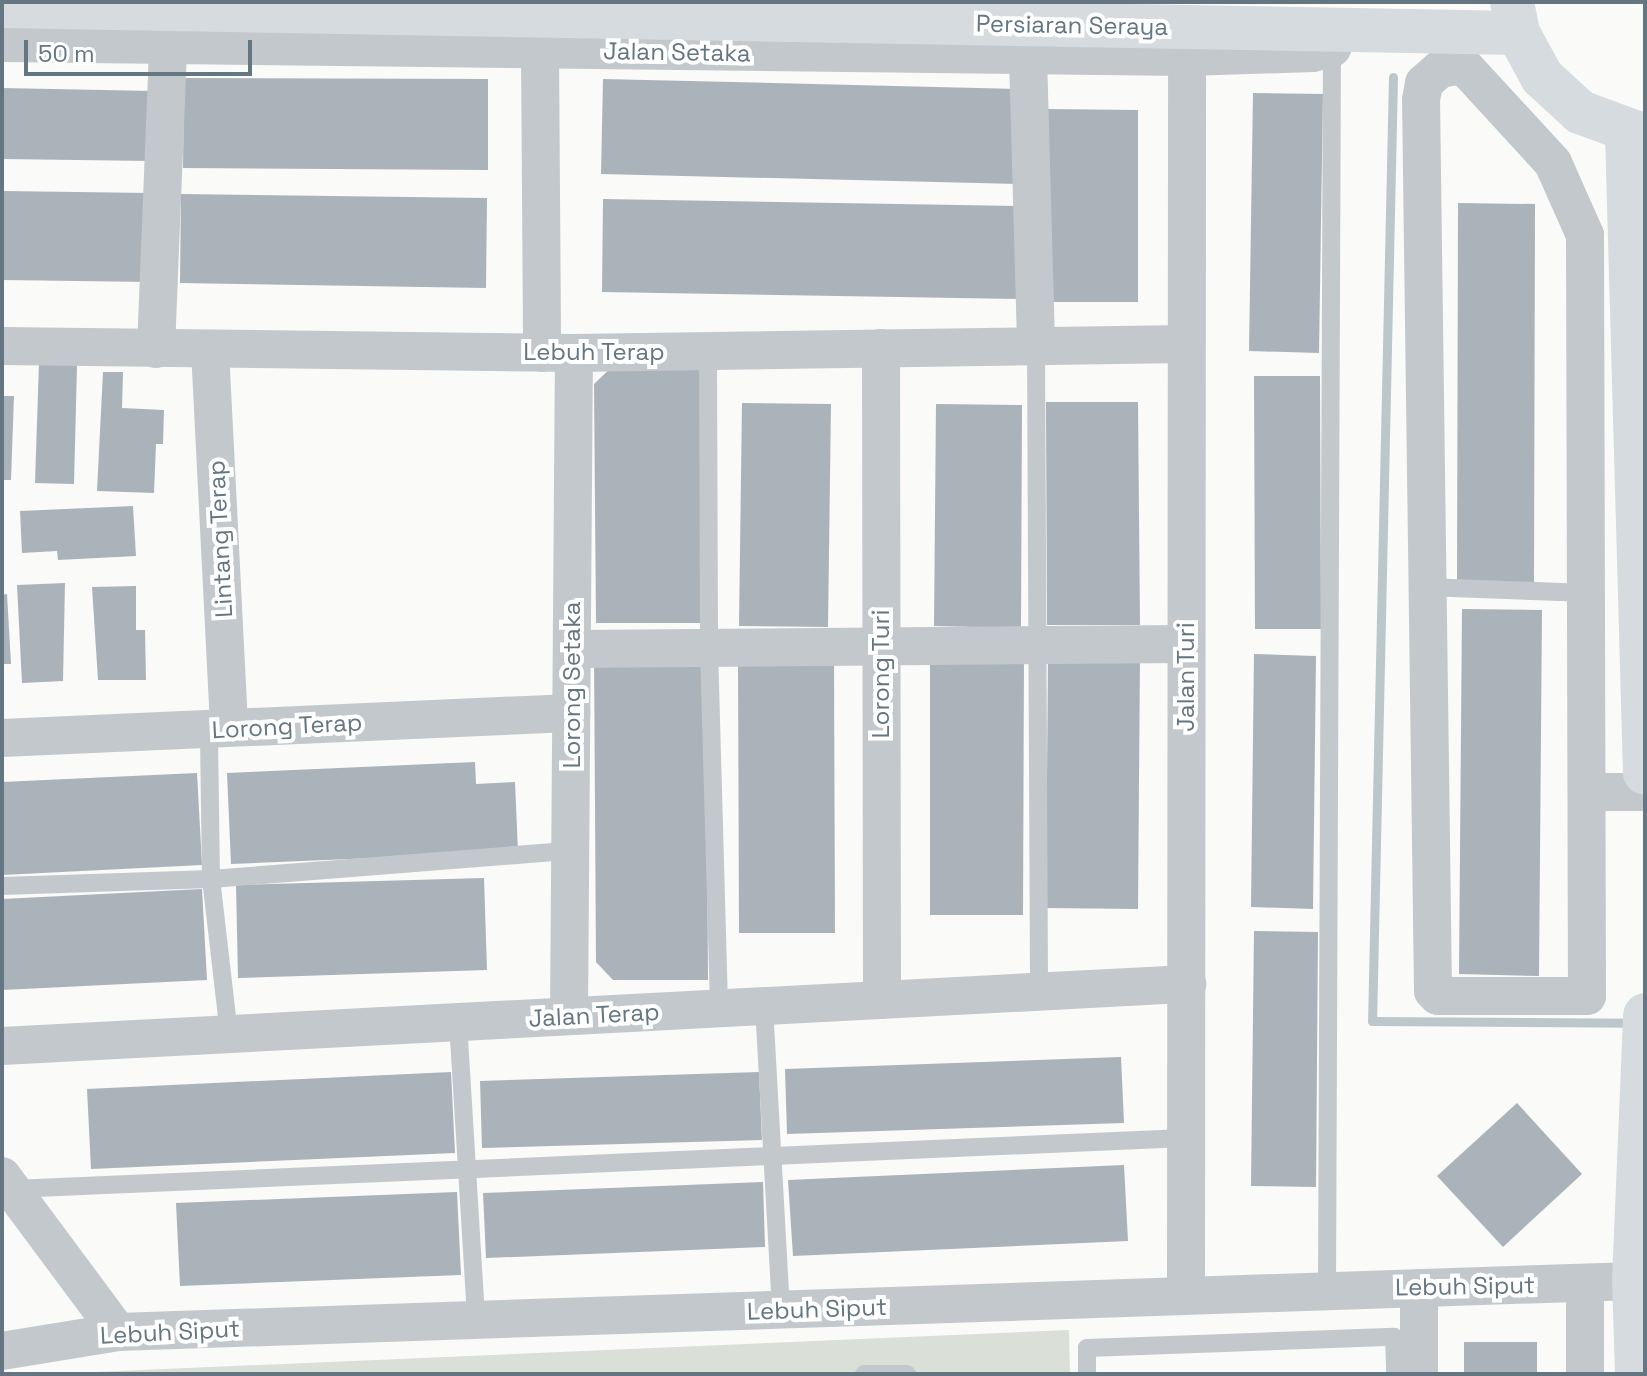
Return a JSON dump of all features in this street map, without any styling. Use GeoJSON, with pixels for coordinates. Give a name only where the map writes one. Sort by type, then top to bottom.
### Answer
{"type":"FeatureCollection","features":[{"type":"Feature","properties":{"kind":"main road","name":"Persiaran Seraya"},"geometry":{"type":"LineString","coordinates":[[2,6],[1336,39],[1515,17]]}},
{"type":"Feature","properties":{"kind":"main road"},"geometry":{"type":"LineString","coordinates":[[1515,17],[1542,77],[1580,112],[1636,134],[1645,773]]}},
{"type":"Feature","properties":{"kind":"main road"},"geometry":{"type":"LineString","coordinates":[[1637,1374],[1634,1281],[1645,1015]]}},
{"type":"Feature","properties":{"kind":"street","name":"Jalan Setaka"},"geometry":{"type":"LineString","coordinates":[[2,43],[1187,57],[1336,39]]}},
{"type":"Feature","properties":{"kind":"street"},"geometry":{"type":"LineString","coordinates":[[156,349],[168,45]]}},
{"type":"Feature","properties":{"kind":"street","name":"Lorong Setaka"},"geometry":{"type":"LineString","coordinates":[[540,50],[572,649],[569,1016]]}},
{"type":"Feature","properties":{"kind":"street"},"geometry":{"type":"LineString","coordinates":[[1028,56],[1036,345]]}},
{"type":"Feature","properties":{"kind":"street","name":"Jalan Turi"},"geometry":{"type":"LineString","coordinates":[[1186,1296],[1187,57]]}},
{"type":"Feature","properties":{"kind":"street"},"geometry":{"type":"LineString","coordinates":[[1463,65],[1553,163],[1585,235],[1587,593],[1587,996],[1434,994],[1425,587],[1421,100],[1424,83],[1440,69],[1463,65]]}},
{"type":"Feature","properties":{"kind":"street","name":"Lebuh Terap"},"geometry":{"type":"LineString","coordinates":[[2,346],[558,353],[1185,344]]}},
{"type":"Feature","properties":{"kind":"street","name":"Lorong Turi"},"geometry":{"type":"LineString","coordinates":[[881,348],[882,1000]]}},
{"type":"Feature","properties":{"kind":"street","name":"Lintang Terap"},"geometry":{"type":"LineString","coordinates":[[210,350],[219,729]]}},
{"type":"Feature","properties":{"kind":"street"},"geometry":{"type":"LineString","coordinates":[[572,649],[1186,644]]}},
{"type":"Feature","properties":{"kind":"street","name":"Lorong Terap"},"geometry":{"type":"LineString","coordinates":[[2,738],[571,713]]}},
{"type":"Feature","properties":{"kind":"street"},"geometry":{"type":"LineString","coordinates":[[1588,792],[1645,792]]}},
{"type":"Feature","properties":{"kind":"street","name":"Jalan Terap"},"geometry":{"type":"LineString","coordinates":[[2,1046],[1187,984]]}},
{"type":"Feature","properties":{"kind":"street"},"geometry":{"type":"LineString","coordinates":[[7,1182],[118,1332]]}},
{"type":"Feature","properties":{"kind":"street","name":"Lebuh Siput"},"geometry":{"type":"LineString","coordinates":[[2,1351],[118,1332],[781,1311],[1327,1288],[1634,1281]]}},
{"type":"Feature","properties":{"kind":"street"},"geometry":{"type":"LineString","coordinates":[[1585,1283],[1585,1374]]}},
{"type":"Feature","properties":{"kind":"street"},"geometry":{"type":"LineString","coordinates":[[1419,1288],[1419,1374]]}},
{"type":"Feature","properties":{"kind":"lane"},"geometry":{"type":"LineString","coordinates":[[1327,1288],[1336,39]]}},
{"type":"Feature","properties":{"kind":"lane"},"geometry":{"type":"LineString","coordinates":[[1036,345],[1041,644],[1039,991]]}},
{"type":"Feature","properties":{"kind":"lane"},"geometry":{"type":"LineString","coordinates":[[708,351],[709,648],[719,1008]]}},
{"type":"Feature","properties":{"kind":"lane"},"geometry":{"type":"LineString","coordinates":[[1425,587],[1587,593]]}},
{"type":"Feature","properties":{"kind":"lane"},"geometry":{"type":"LineString","coordinates":[[219,729],[211,879],[229,1034]]}},
{"type":"Feature","properties":{"kind":"lane"},"geometry":{"type":"LineString","coordinates":[[2,886],[211,879],[570,851]]}},
{"type":"Feature","properties":{"kind":"lane"},"geometry":{"type":"LineString","coordinates":[[764,1006],[781,1311]]}},
{"type":"Feature","properties":{"kind":"lane"},"geometry":{"type":"LineString","coordinates":[[458,1022],[476,1319]]}},
{"type":"Feature","properties":{"kind":"lane"},"geometry":{"type":"LineString","coordinates":[[7,1182],[773,1158],[1185,1138]]}},
{"type":"Feature","properties":{"kind":"lane"},"geometry":{"type":"LineString","coordinates":[[1087,1374],[1087,1348],[1394,1337],[1395,1374]]}},
{"type":"Feature","properties":{"kind":"lane"},"geometry":{"type":"LineString","coordinates":[[864,1374],[907,1374]]}},
{"type":"Feature","properties":{"kind":"shaded area"},"geometry":{"type":"Polygon","coordinates":[[[1069,1330],[1070,1374],[96,1372],[1069,1330]]]}},
{"type":"Feature","properties":{"kind":"building"},"geometry":{"type":"Polygon","coordinates":[[[184,78],[488,79],[488,170],[183,168],[184,78]]]}},
{"type":"Feature","properties":{"kind":"building"},"geometry":{"type":"Polygon","coordinates":[[[603,79],[1021,89],[1020,184],[601,174],[603,79]]]}},
{"type":"Feature","properties":{"kind":"building"},"geometry":{"type":"Polygon","coordinates":[[[2,88],[153,91],[152,161],[2,159],[2,88]]]}},
{"type":"Feature","properties":{"kind":"building"},"geometry":{"type":"Polygon","coordinates":[[[1253,93],[1323,94],[1319,353],[1249,351],[1253,93]]]}},
{"type":"Feature","properties":{"kind":"building"},"geometry":{"type":"Polygon","coordinates":[[[1048,109],[1138,110],[1138,302],[1047,302],[1048,109]]]}},
{"type":"Feature","properties":{"kind":"building"},"geometry":{"type":"Polygon","coordinates":[[[2,191],[151,193],[151,282],[2,280],[2,191]]]}},
{"type":"Feature","properties":{"kind":"building"},"geometry":{"type":"Polygon","coordinates":[[[181,194],[487,198],[486,288],[180,283],[181,194]]]}},
{"type":"Feature","properties":{"kind":"building"},"geometry":{"type":"Polygon","coordinates":[[[603,199],[1021,206],[1020,299],[602,292],[603,199]]]}},
{"type":"Feature","properties":{"kind":"building"},"geometry":{"type":"Polygon","coordinates":[[[1458,203],[1535,204],[1534,584],[1457,584],[1458,203]]]}},
{"type":"Feature","properties":{"kind":"building"},"geometry":{"type":"Polygon","coordinates":[[[39,363],[77,365],[74,484],[35,483],[39,363]]]}},
{"type":"Feature","properties":{"kind":"building"},"geometry":{"type":"Polygon","coordinates":[[[615,364],[706,364],[707,623],[596,623],[594,384],[615,364]]]}},
{"type":"Feature","properties":{"kind":"building"},"geometry":{"type":"Polygon","coordinates":[[[103,372],[123,372],[122,408],[164,410],[163,444],[156,444],[154,493],[97,491],[103,372]]]}},
{"type":"Feature","properties":{"kind":"building"},"geometry":{"type":"Polygon","coordinates":[[[1254,376],[1320,376],[1321,629],[1255,629],[1254,376]]]}},
{"type":"Feature","properties":{"kind":"building"},"geometry":{"type":"Polygon","coordinates":[[[2,396],[14,396],[11,480],[2,480],[2,396]]]}},
{"type":"Feature","properties":{"kind":"building"},"geometry":{"type":"Polygon","coordinates":[[[1046,402],[1138,402],[1140,625],[1047,625],[1046,402]]]}},
{"type":"Feature","properties":{"kind":"building"},"geometry":{"type":"Polygon","coordinates":[[[742,403],[831,404],[828,627],[739,626],[742,403]]]}},
{"type":"Feature","properties":{"kind":"building"},"geometry":{"type":"Polygon","coordinates":[[[936,404],[1022,405],[1021,628],[934,626],[936,404]]]}},
{"type":"Feature","properties":{"kind":"building"},"geometry":{"type":"Polygon","coordinates":[[[133,506],[136,556],[58,560],[57,551],[22,553],[20,511],[133,506]]]}},
{"type":"Feature","properties":{"kind":"building"},"geometry":{"type":"Polygon","coordinates":[[[65,583],[63,681],[22,683],[17,585],[65,583]]]}},
{"type":"Feature","properties":{"kind":"building"},"geometry":{"type":"Polygon","coordinates":[[[136,586],[136,630],[145,630],[146,680],[98,680],[92,587],[136,586]]]}},
{"type":"Feature","properties":{"kind":"building"},"geometry":{"type":"Polygon","coordinates":[[[7,594],[11,664],[2,664],[2,595],[7,594]]]}},
{"type":"Feature","properties":{"kind":"building"},"geometry":{"type":"Polygon","coordinates":[[[1462,609],[1542,610],[1539,976],[1459,974],[1462,609]]]}},
{"type":"Feature","properties":{"kind":"building"},"geometry":{"type":"Polygon","coordinates":[[[594,651],[706,651],[708,980],[613,980],[596,962],[594,651]]]}},
{"type":"Feature","properties":{"kind":"building"},"geometry":{"type":"Polygon","coordinates":[[[1048,654],[1140,655],[1138,909],[1046,908],[1048,654]]]}},
{"type":"Feature","properties":{"kind":"building"},"geometry":{"type":"Polygon","coordinates":[[[1254,654],[1316,656],[1313,909],[1251,907],[1254,654]]]}},
{"type":"Feature","properties":{"kind":"building"},"geometry":{"type":"Polygon","coordinates":[[[930,655],[1024,656],[1023,915],[930,915],[930,655]]]}},
{"type":"Feature","properties":{"kind":"building"},"geometry":{"type":"Polygon","coordinates":[[[738,657],[834,657],[835,933],[739,933],[738,657]]]}},
{"type":"Feature","properties":{"kind":"building"},"geometry":{"type":"Polygon","coordinates":[[[475,762],[476,784],[515,782],[518,852],[231,864],[227,773],[475,762]]]}},
{"type":"Feature","properties":{"kind":"building"},"geometry":{"type":"Polygon","coordinates":[[[197,773],[202,865],[2,875],[2,782],[197,773]]]}},
{"type":"Feature","properties":{"kind":"building"},"geometry":{"type":"Polygon","coordinates":[[[484,878],[487,970],[238,978],[236,885],[484,878]]]}},
{"type":"Feature","properties":{"kind":"building"},"geometry":{"type":"Polygon","coordinates":[[[202,889],[207,980],[2,990],[2,899],[202,889]]]}},
{"type":"Feature","properties":{"kind":"building"},"geometry":{"type":"Polygon","coordinates":[[[1254,931],[1318,932],[1316,1187],[1251,1186],[1254,931]]]}},
{"type":"Feature","properties":{"kind":"building"},"geometry":{"type":"Polygon","coordinates":[[[1121,1057],[1124,1123],[787,1134],[785,1069],[1121,1057]]]}},
{"type":"Feature","properties":{"kind":"building"},"geometry":{"type":"Polygon","coordinates":[[[451,1072],[455,1153],[91,1169],[87,1089],[451,1072]]]}},
{"type":"Feature","properties":{"kind":"building"},"geometry":{"type":"Polygon","coordinates":[[[759,1072],[762,1140],[482,1148],[480,1081],[759,1072]]]}},
{"type":"Feature","properties":{"kind":"building"},"geometry":{"type":"Polygon","coordinates":[[[1517,1103],[1582,1174],[1503,1247],[1437,1176],[1517,1103]]]}},
{"type":"Feature","properties":{"kind":"building"},"geometry":{"type":"Polygon","coordinates":[[[1124,1165],[1128,1241],[793,1256],[788,1180],[1124,1165]]]}},
{"type":"Feature","properties":{"kind":"building"},"geometry":{"type":"Polygon","coordinates":[[[763,1182],[765,1247],[486,1258],[483,1193],[763,1182]]]}},
{"type":"Feature","properties":{"kind":"building"},"geometry":{"type":"Polygon","coordinates":[[[457,1192],[461,1275],[180,1286],[176,1203],[457,1192]]]}},
{"type":"Feature","properties":{"kind":"building"},"geometry":{"type":"Polygon","coordinates":[[[1464,1342],[1537,1342],[1537,1374],[1464,1374],[1464,1342]]]}},
{"type":"Feature","properties":{"kind":"waterway"},"geometry":{"type":"LineString","coordinates":[[1393,77],[1372,1021],[1632,1023]]}}]}
